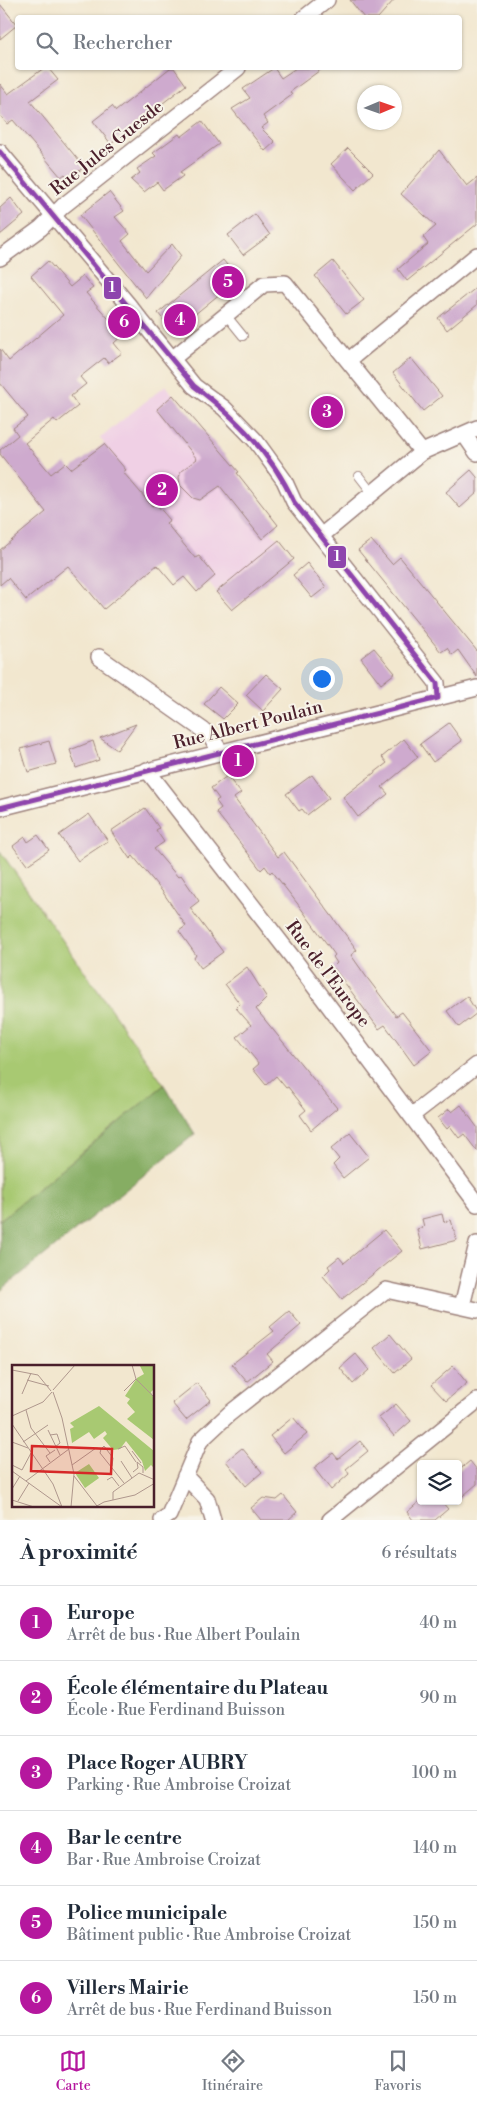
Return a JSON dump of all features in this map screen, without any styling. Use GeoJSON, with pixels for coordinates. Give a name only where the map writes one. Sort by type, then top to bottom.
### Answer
{"type":"FeatureCollection","features":[{"type":"Feature","properties":{"kind":"street"},"geometry":{"type":"LineString","coordinates":[[308,15],[327,0]]}},
{"type":"Feature","properties":{"kind":"street","name":"Rue Jules Guesde"},"geometry":{"type":"LineString","coordinates":[[0,258],[42,228],[54,215],[235,70]]}},
{"type":"Feature","properties":{"kind":"street"},"geometry":{"type":"LineString","coordinates":[[0,152],[194,386],[224,408],[255,440],[284,480],[294,502],[437,683],[438,698]]}},
{"type":"Feature","properties":{"kind":"street"},"geometry":{"type":"LineString","coordinates":[[349,360],[477,255]]}},
{"type":"Feature","properties":{"kind":"street"},"geometry":{"type":"LineString","coordinates":[[172,358],[264,284],[285,283],[422,452]]}},
{"type":"Feature","properties":{"kind":"street"},"geometry":{"type":"LineString","coordinates":[[321,536],[422,452],[471,431],[477,453]]}},
{"type":"Feature","properties":{"kind":"street"},"geometry":{"type":"LineString","coordinates":[[100,657],[210,735],[220,751]]}},
{"type":"Feature","properties":{"kind":"street","name":"Rue Albert Poulain"},"geometry":{"type":"LineString","coordinates":[[0,808],[220,751],[477,688]]}},
{"type":"Feature","properties":{"kind":"street","name":"Rue de l'Europe"},"geometry":{"type":"LineString","coordinates":[[147,770],[293,958],[477,1204]]}},
{"type":"Feature","properties":{"kind":"street"},"geometry":{"type":"LineString","coordinates":[[411,1116],[477,1065]]}},
{"type":"Feature","properties":{"kind":"street"},"geometry":{"type":"LineString","coordinates":[[462,1306],[477,1244]]}},
{"type":"Feature","properties":{"kind":"street"},"geometry":{"type":"LineString","coordinates":[[162,1520],[169,1515],[200,1441],[229,1414],[386,1290],[477,1310]]}},
{"type":"Feature","properties":{"kind":"street"},"geometry":{"type":"LineString","coordinates":[[330,1520],[477,1401]]}},
{"type":"Feature","properties":{"kind":"street"},"geometry":{"type":"LineString","coordinates":[[185,1476],[208,1499],[214,1520]]}},
{"type":"Feature","properties":{"kind":"lane"},"geometry":{"type":"LineString","coordinates":[[226,315],[243,336]]}},
{"type":"Feature","properties":{"kind":"lane"},"geometry":{"type":"LineString","coordinates":[[359,476],[373,494]]}},
{"type":"Feature","properties":{"kind":"shaded area"},"geometry":{"type":"Polygon","coordinates":[[[166,385],[173,395],[157,409],[197,459],[181,471],[179,477],[180,485],[193,498],[200,500],[220,486],[262,539],[271,531],[279,540],[216,591],[208,581],[196,557],[190,553],[167,523],[170,519],[163,514],[157,503],[152,506],[123,472],[125,470],[100,438],[166,385]]]}},
{"type":"Feature","properties":{"kind":"green space"},"geometry":{"type":"Polygon","coordinates":[[[0,851],[164,1085],[0,1220],[0,851]]]}},
{"type":"Feature","properties":{"kind":"green space"},"geometry":{"type":"Polygon","coordinates":[[[164,1085],[195,1134],[0,1291],[0,1220],[164,1085]]]}},
{"type":"Feature","properties":{"kind":"building"},"geometry":{"type":"Polygon","coordinates":[[[350,0],[394,0],[381,15],[362,15],[350,0]]]}},
{"type":"Feature","properties":{"kind":"building"},"geometry":{"type":"Polygon","coordinates":[[[0,4],[15,23],[15,27],[0,39],[0,4]]]}},
{"type":"Feature","properties":{"kind":"building"},"geometry":{"type":"Polygon","coordinates":[[[41,70],[50,70],[58,80],[30,101],[84,167],[69,179],[65,174],[61,177],[13,120],[7,124],[0,115],[0,84],[8,94],[41,70]]]}},
{"type":"Feature","properties":{"kind":"building"},"geometry":{"type":"Polygon","coordinates":[[[167,70],[175,70],[186,85],[111,144],[93,121],[112,106],[116,111],[167,70]]]}},
{"type":"Feature","properties":{"kind":"building"},"geometry":{"type":"Polygon","coordinates":[[[271,70],[275,70],[281,78],[293,70],[320,70],[290,92],[292,95],[263,116],[268,123],[261,128],[275,142],[265,151],[232,109],[250,98],[243,89],[271,70]]]}},
{"type":"Feature","properties":{"kind":"building"},"geometry":{"type":"Polygon","coordinates":[[[202,121],[219,144],[180,172],[183,176],[163,190],[157,182],[144,192],[131,180],[140,173],[137,169],[156,156],[153,153],[179,134],[181,137],[202,121]]]}},
{"type":"Feature","properties":{"kind":"building"},"geometry":{"type":"Polygon","coordinates":[[[348,148],[373,173],[355,190],[331,164],[348,148]]]}},
{"type":"Feature","properties":{"kind":"building"},"geometry":{"type":"Polygon","coordinates":[[[439,150],[467,186],[477,178],[477,224],[407,281],[398,269],[428,244],[423,237],[436,226],[401,194],[439,150]]]}},
{"type":"Feature","properties":{"kind":"building"},"geometry":{"type":"Polygon","coordinates":[[[109,192],[124,211],[115,217],[130,234],[122,241],[146,271],[172,244],[181,256],[146,298],[80,215],[109,192]]]}},
{"type":"Feature","properties":{"kind":"building"},"geometry":{"type":"Polygon","coordinates":[[[11,198],[24,215],[0,235],[0,208],[11,198]]]}},
{"type":"Feature","properties":{"kind":"building"},"geometry":{"type":"Polygon","coordinates":[[[255,214],[270,235],[243,255],[228,235],[255,214]]]}},
{"type":"Feature","properties":{"kind":"building"},"geometry":{"type":"Polygon","coordinates":[[[223,260],[238,279],[178,328],[169,327],[158,313],[223,260]]]}},
{"type":"Feature","properties":{"kind":"building"},"geometry":{"type":"Polygon","coordinates":[[[48,261],[70,287],[83,276],[93,288],[86,293],[123,335],[114,343],[122,353],[108,363],[104,358],[80,377],[86,384],[71,396],[78,406],[57,423],[54,419],[25,443],[51,474],[65,463],[71,469],[104,444],[126,470],[123,472],[152,506],[156,504],[170,520],[166,523],[195,558],[199,556],[215,576],[197,592],[184,577],[174,585],[157,565],[104,609],[68,566],[26,600],[8,578],[0,585],[0,550],[46,512],[0,454],[0,450],[18,435],[13,428],[28,417],[0,383],[0,349],[9,361],[63,315],[31,276],[48,261]]]}},
{"type":"Feature","properties":{"kind":"building"},"geometry":{"type":"Polygon","coordinates":[[[333,261],[364,300],[346,314],[315,276],[333,261]]]}},
{"type":"Feature","properties":{"kind":"building"},"geometry":{"type":"Polygon","coordinates":[[[477,287],[477,305],[447,330],[438,318],[477,287]]]}},
{"type":"Feature","properties":{"kind":"building"},"geometry":{"type":"Polygon","coordinates":[[[411,358],[442,396],[423,411],[393,373],[411,358]]]}},
{"type":"Feature","properties":{"kind":"building"},"geometry":{"type":"Polygon","coordinates":[[[173,395],[239,472],[237,473],[278,525],[262,539],[220,486],[200,500],[193,498],[180,485],[179,477],[181,471],[197,459],[157,409],[173,395]]]}},
{"type":"Feature","properties":{"kind":"building"},"geometry":{"type":"Polygon","coordinates":[[[471,470],[477,477],[477,493],[460,508],[446,492],[471,470]]]}},
{"type":"Feature","properties":{"kind":"building"},"geometry":{"type":"Polygon","coordinates":[[[279,540],[294,559],[232,610],[216,592],[279,540]]]}},
{"type":"Feature","properties":{"kind":"building"},"geometry":{"type":"Polygon","coordinates":[[[371,540],[392,564],[400,557],[477,651],[477,677],[458,650],[452,655],[447,648],[441,652],[358,550],[371,540]]]}},
{"type":"Feature","properties":{"kind":"building"},"geometry":{"type":"Polygon","coordinates":[[[307,563],[326,587],[312,598],[293,575],[307,563]]]}},
{"type":"Feature","properties":{"kind":"building"},"geometry":{"type":"Polygon","coordinates":[[[374,648],[395,673],[381,684],[361,658],[374,648]]]}},
{"type":"Feature","properties":{"kind":"building"},"geometry":{"type":"Polygon","coordinates":[[[266,674],[283,689],[263,711],[246,695],[266,674]]]}},
{"type":"Feature","properties":{"kind":"building"},"geometry":{"type":"Polygon","coordinates":[[[219,687],[238,704],[223,719],[204,704],[219,687]]]}},
{"type":"Feature","properties":{"kind":"building"},"geometry":{"type":"Polygon","coordinates":[[[449,723],[462,741],[433,762],[420,744],[449,723]]]}},
{"type":"Feature","properties":{"kind":"building"},"geometry":{"type":"Polygon","coordinates":[[[136,724],[117,750],[100,738],[136,724]]]}},
{"type":"Feature","properties":{"kind":"building"},"geometry":{"type":"Polygon","coordinates":[[[404,739],[418,757],[382,787],[388,794],[358,817],[343,797],[387,763],[382,757],[404,739]]]}},
{"type":"Feature","properties":{"kind":"building"},"geometry":{"type":"Polygon","coordinates":[[[49,741],[56,764],[28,772],[21,749],[49,741]]]}},
{"type":"Feature","properties":{"kind":"building"},"geometry":{"type":"Polygon","coordinates":[[[93,741],[99,760],[76,768],[70,750],[93,741]]]}},
{"type":"Feature","properties":{"kind":"building"},"geometry":{"type":"Polygon","coordinates":[[[312,775],[329,798],[307,815],[302,809],[299,811],[286,794],[312,775]]]}},
{"type":"Feature","properties":{"kind":"building"},"geometry":{"type":"Polygon","coordinates":[[[227,776],[241,793],[234,798],[278,857],[284,852],[357,950],[351,955],[365,975],[396,1016],[402,1012],[432,1051],[414,1065],[385,1025],[379,1029],[333,967],[337,963],[333,957],[335,955],[272,871],[270,873],[265,866],[261,870],[216,812],[221,808],[216,801],[219,799],[211,788],[227,776]]]}},
{"type":"Feature","properties":{"kind":"building"},"geometry":{"type":"Polygon","coordinates":[[[145,808],[159,828],[156,830],[164,842],[154,849],[178,877],[181,875],[199,901],[190,908],[223,952],[201,968],[194,958],[196,955],[179,931],[186,926],[162,891],[133,856],[130,859],[111,831],[145,808]]]}},
{"type":"Feature","properties":{"kind":"building"},"geometry":{"type":"Polygon","coordinates":[[[89,814],[108,841],[78,861],[59,835],[89,814]]]}},
{"type":"Feature","properties":{"kind":"building"},"geometry":{"type":"Polygon","coordinates":[[[38,835],[49,850],[27,865],[13,846],[25,837],[28,842],[38,835]]]}},
{"type":"Feature","properties":{"kind":"building"},"geometry":{"type":"Polygon","coordinates":[[[247,967],[267,998],[256,1009],[337,1108],[311,1130],[300,1115],[306,1110],[288,1087],[286,1088],[276,1076],[266,1085],[253,1069],[259,1064],[237,1037],[251,1025],[236,1008],[240,1004],[225,984],[247,967]]]}},
{"type":"Feature","properties":{"kind":"building"},"geometry":{"type":"Polygon","coordinates":[[[467,996],[477,1013],[459,1027],[447,1011],[467,996]]]}},
{"type":"Feature","properties":{"kind":"building"},"geometry":{"type":"Polygon","coordinates":[[[461,1105],[477,1127],[477,1151],[464,1134],[459,1138],[450,1126],[447,1129],[438,1118],[449,1109],[452,1112],[461,1105]]]}},
{"type":"Feature","properties":{"kind":"building"},"geometry":{"type":"Polygon","coordinates":[[[350,1133],[369,1157],[343,1178],[333,1165],[339,1159],[331,1149],[350,1133]]]}},
{"type":"Feature","properties":{"kind":"building"},"geometry":{"type":"Polygon","coordinates":[[[442,1214],[444,1222],[451,1220],[457,1240],[422,1249],[417,1229],[424,1227],[422,1219],[442,1214]]]}},
{"type":"Feature","properties":{"kind":"building"},"geometry":{"type":"Polygon","coordinates":[[[384,1230],[402,1251],[342,1299],[323,1276],[330,1269],[328,1266],[339,1257],[344,1263],[384,1230]]]}},
{"type":"Feature","properties":{"kind":"building"},"geometry":{"type":"Polygon","coordinates":[[[289,1311],[301,1325],[267,1354],[273,1361],[247,1382],[232,1364],[274,1331],[270,1327],[289,1311]]]}},
{"type":"Feature","properties":{"kind":"building"},"geometry":{"type":"Polygon","coordinates":[[[390,1334],[411,1359],[395,1373],[374,1348],[390,1334]]]}},
{"type":"Feature","properties":{"kind":"building"},"geometry":{"type":"Polygon","coordinates":[[[356,1354],[369,1370],[353,1384],[340,1368],[356,1354]]]}},
{"type":"Feature","properties":{"kind":"building"},"geometry":{"type":"Polygon","coordinates":[[[453,1366],[467,1383],[446,1401],[431,1385],[453,1366]]]}},
{"type":"Feature","properties":{"kind":"building"},"geometry":{"type":"Polygon","coordinates":[[[197,1383],[211,1400],[186,1420],[172,1403],[197,1383]]]}},
{"type":"Feature","properties":{"kind":"building"},"geometry":{"type":"Polygon","coordinates":[[[396,1404],[411,1421],[394,1436],[379,1418],[396,1404]]]}},
{"type":"Feature","properties":{"kind":"building"},"geometry":{"type":"Polygon","coordinates":[[[293,1417],[307,1434],[284,1453],[270,1436],[293,1417]]]}},
{"type":"Feature","properties":{"kind":"building"},"geometry":{"type":"Polygon","coordinates":[[[360,1441],[368,1451],[346,1469],[349,1474],[331,1490],[314,1468],[333,1453],[338,1459],[360,1441]]]}},
{"type":"Feature","properties":{"kind":"building"},"geometry":{"type":"Polygon","coordinates":[[[242,1448],[262,1472],[246,1486],[226,1461],[242,1448]]]}},
{"type":"Feature","properties":{"kind":"building"},"geometry":{"type":"Polygon","coordinates":[[[470,1461],[477,1470],[477,1484],[462,1497],[462,1468],[470,1461]]]}},
{"type":"Feature","properties":{"kind":"building"},"geometry":{"type":"Polygon","coordinates":[[[283,1495],[297,1512],[288,1520],[261,1520],[251,1508],[263,1498],[277,1500],[283,1495]]]}},
{"type":"Feature","properties":{"kind":"building"},"geometry":{"type":"Polygon","coordinates":[[[417,1504],[444,1505],[448,1509],[435,1520],[413,1520],[407,1512],[417,1504]]]}},
{"type":"Feature","properties":{"kind":"transit line","name":"1"},"geometry":{"type":"LineString","coordinates":[[0,152],[194,386],[224,410],[264,452],[294,502],[437,683],[438,698]]}},
{"type":"Feature","properties":{"kind":"transit line","name":"1"},"geometry":{"type":"LineString","coordinates":[[0,808],[438,698]]}},
{"type":"Feature","properties":{"kind":"place","name":"Police municipale"},"geometry":{"type":"Point","coordinates":[228,282]}},
{"type":"Feature","properties":{"kind":"place","name":"Bar le centre"},"geometry":{"type":"Point","coordinates":[180,320]}},
{"type":"Feature","properties":{"kind":"place","name":"Villers Mairie"},"geometry":{"type":"Point","coordinates":[124,322]}},
{"type":"Feature","properties":{"kind":"place","name":"Place Roger AUBRY"},"geometry":{"type":"Point","coordinates":[327,412]}},
{"type":"Feature","properties":{"kind":"place","name":"École élémentaire du Plateau"},"geometry":{"type":"Point","coordinates":[162,490]}},
{"type":"Feature","properties":{"kind":"place","name":"Europe"},"geometry":{"type":"Point","coordinates":[238,761]}}]}
